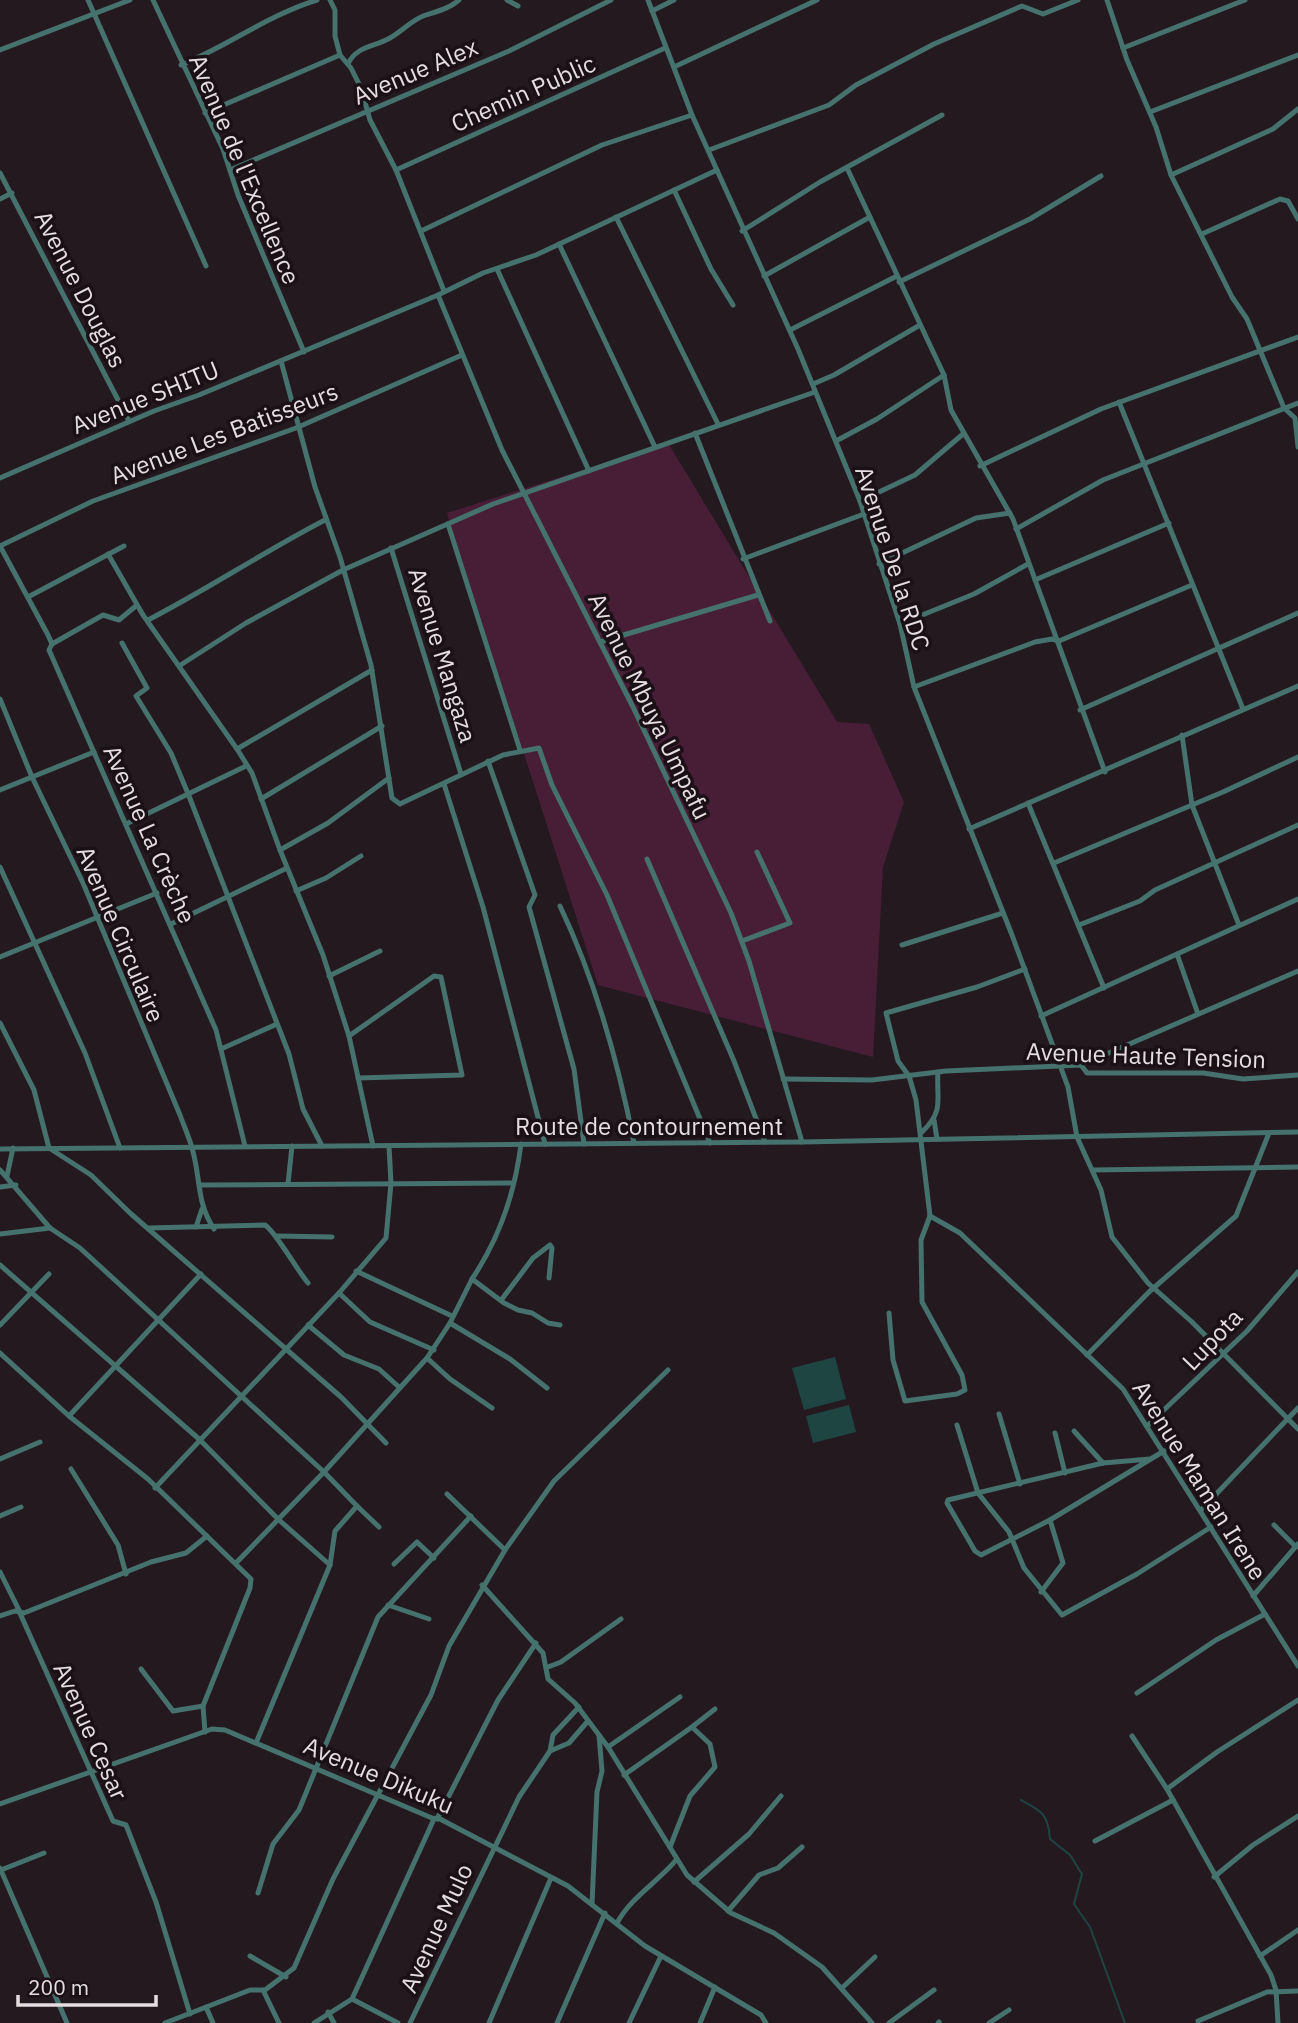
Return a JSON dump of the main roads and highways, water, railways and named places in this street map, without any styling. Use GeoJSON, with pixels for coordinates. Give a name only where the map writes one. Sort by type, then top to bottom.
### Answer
{"type":"FeatureCollection","features":[{"type":"Feature","properties":{"kind":"waterway"},"geometry":{"type":"LineString","coordinates":[[1021,1800],[1042,1814],[1050,1839],[1070,1855],[1082,1874],[1074,1904],[1090,1927],[1125,2023]]}}]}
